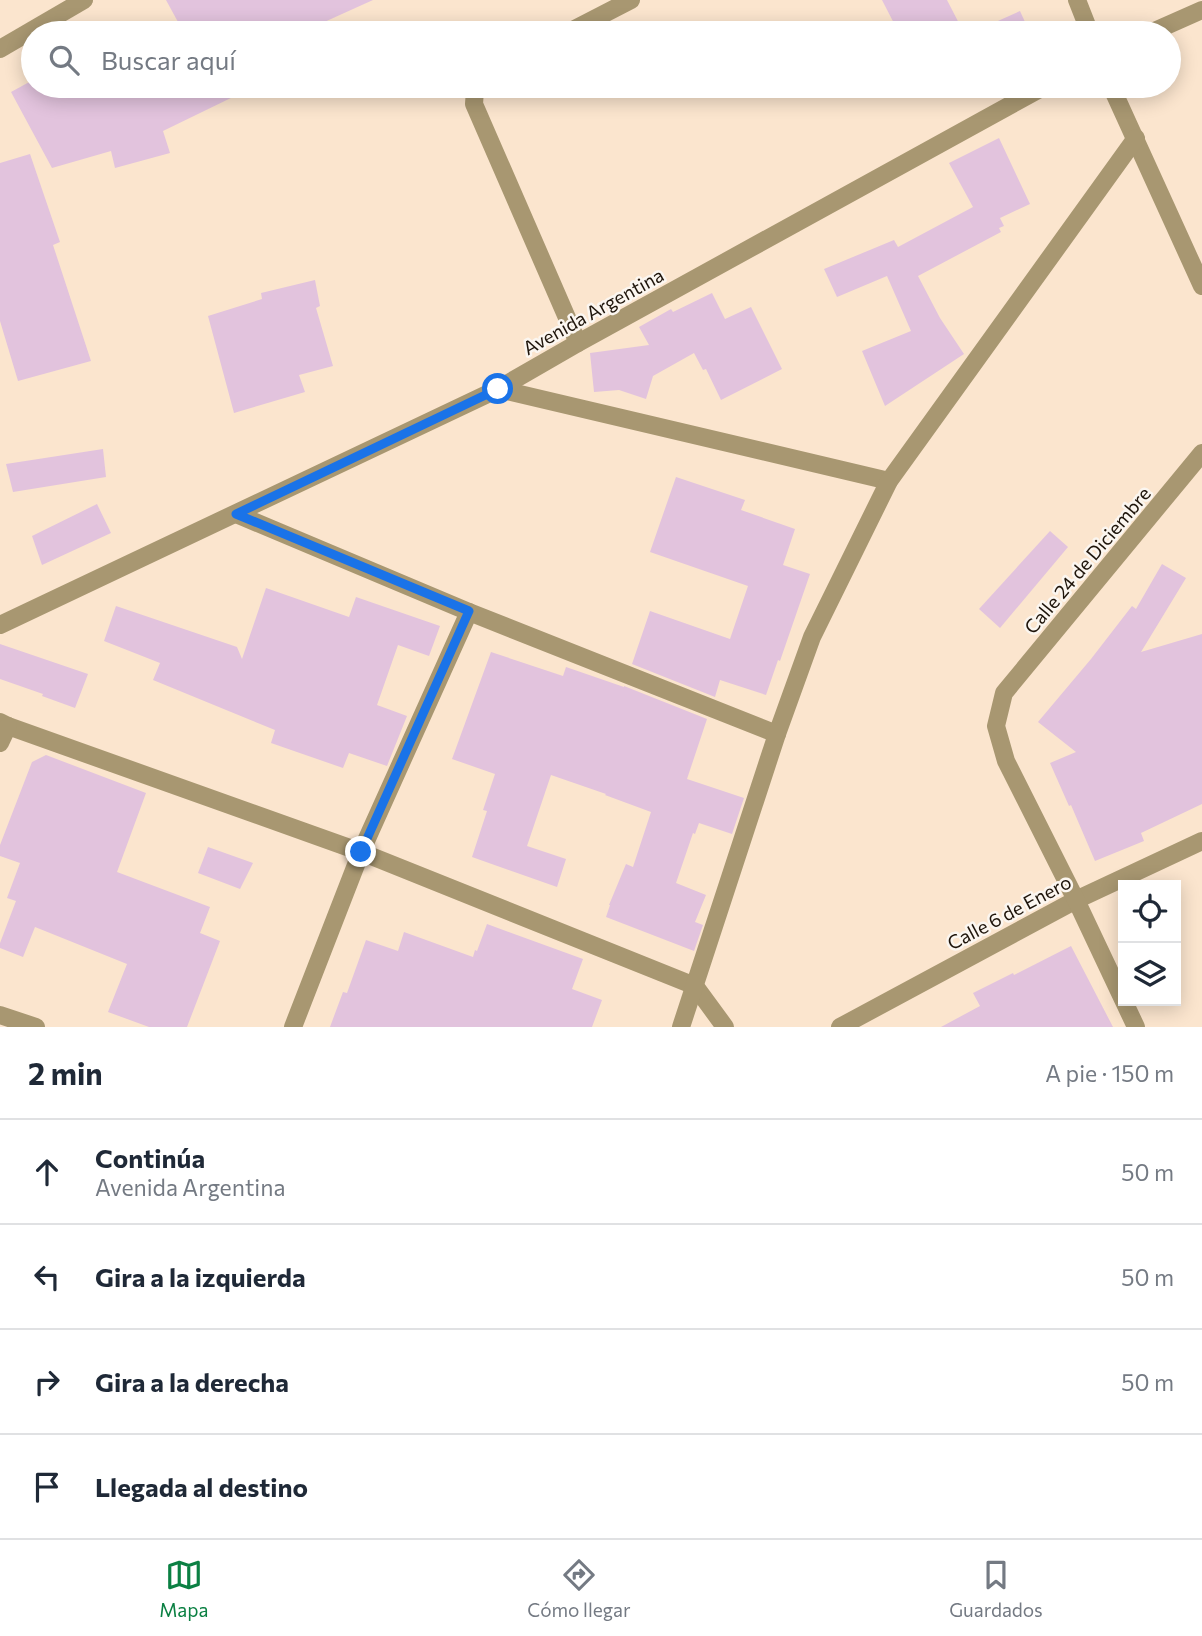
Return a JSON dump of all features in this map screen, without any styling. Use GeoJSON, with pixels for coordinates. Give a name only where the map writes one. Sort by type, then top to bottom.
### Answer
{"type":"FeatureCollection","features":[{"type":"Feature","properties":{"kind":"street"},"geometry":{"type":"LineString","coordinates":[[48,21],[84,0]]}},
{"type":"Feature","properties":{"kind":"street"},"geometry":{"type":"LineString","coordinates":[[590,21],[631,0]]}},
{"type":"Feature","properties":{"kind":"street"},"geometry":{"type":"LineString","coordinates":[[1077,0],[1085,21]]}},
{"type":"Feature","properties":{"kind":"street"},"geometry":{"type":"LineString","coordinates":[[1177,21],[1202,10]]}},
{"type":"Feature","properties":{"kind":"street"},"geometry":{"type":"LineString","coordinates":[[0,49],[21,37]]}},
{"type":"Feature","properties":{"kind":"street"},"geometry":{"type":"LineString","coordinates":[[474,98],[474,104],[579,343]]}},
{"type":"Feature","properties":{"kind":"street","name":"Avenida Argentina"},"geometry":{"type":"LineString","coordinates":[[0,625],[498,389],[1023,98]]}},
{"type":"Feature","properties":{"kind":"street"},"geometry":{"type":"LineString","coordinates":[[1117,98],[1202,286]]}},
{"type":"Feature","properties":{"kind":"street"},"geometry":{"type":"LineString","coordinates":[[681,1027],[777,734],[812,637],[889,481],[1136,138]]}},
{"type":"Feature","properties":{"kind":"street"},"geometry":{"type":"LineString","coordinates":[[498,389],[889,481]]}},
{"type":"Feature","properties":{"kind":"street","name":"Calle 24 de Diciembre"},"geometry":{"type":"LineString","coordinates":[[1076,900],[1006,761],[996,726],[1004,693],[1202,453]]}},
{"type":"Feature","properties":{"kind":"street"},"geometry":{"type":"LineString","coordinates":[[236,514],[777,734]]}},
{"type":"Feature","properties":{"kind":"street"},"geometry":{"type":"LineString","coordinates":[[293,1027],[361,852],[469,611]]}},
{"type":"Feature","properties":{"kind":"street"},"geometry":{"type":"LineString","coordinates":[[0,743],[4,724],[361,852],[695,986],[725,1027]]}},
{"type":"Feature","properties":{"kind":"street","name":"Calle 6 de Enero"},"geometry":{"type":"LineString","coordinates":[[840,1027],[1076,900],[1202,841]]}},
{"type":"Feature","properties":{"kind":"street"},"geometry":{"type":"LineString","coordinates":[[1076,900],[1136,1027]]}},
{"type":"Feature","properties":{"kind":"street"},"geometry":{"type":"LineString","coordinates":[[1,1017],[36,1027]]}},
{"type":"Feature","properties":{"kind":"building"},"geometry":{"type":"Polygon","coordinates":[[[166,0],[373,0],[327,21],[177,21],[166,0]]]}},
{"type":"Feature","properties":{"kind":"building"},"geometry":{"type":"Polygon","coordinates":[[[882,0],[947,0],[958,21],[893,21],[882,0]]]}},
{"type":"Feature","properties":{"kind":"building"},"geometry":{"type":"Polygon","coordinates":[[[1020,11],[1025,21],[998,21],[1020,11]]]}},
{"type":"Feature","properties":{"kind":"building"},"geometry":{"type":"Polygon","coordinates":[[[21,87],[21,98],[231,98],[163,131],[170,153],[115,168],[111,151],[52,168],[11,92],[21,87]]]}},
{"type":"Feature","properties":{"kind":"building"},"geometry":{"type":"Polygon","coordinates":[[[999,138],[1030,204],[1000,218],[1004,226],[999,228],[1001,232],[918,276],[940,318],[964,354],[885,406],[862,351],[911,331],[887,276],[837,297],[824,269],[894,240],[898,247],[973,207],[949,163],[999,138]]]}},
{"type":"Feature","properties":{"kind":"building"},"geometry":{"type":"Polygon","coordinates":[[[30,154],[60,242],[53,245],[91,361],[18,381],[0,321],[0,163],[30,154]]]}},
{"type":"Feature","properties":{"kind":"building"},"geometry":{"type":"Polygon","coordinates":[[[315,280],[320,306],[316,308],[333,366],[299,375],[305,392],[234,413],[208,316],[262,299],[261,293],[315,280]]]}},
{"type":"Feature","properties":{"kind":"building"},"geometry":{"type":"Polygon","coordinates":[[[712,293],[725,319],[751,307],[782,369],[721,400],[706,369],[703,370],[694,353],[653,376],[646,399],[619,390],[594,392],[590,353],[649,345],[639,327],[671,309],[673,312],[712,293]]]}},
{"type":"Feature","properties":{"kind":"building"},"geometry":{"type":"Polygon","coordinates":[[[103,449],[106,477],[13,492],[6,464],[103,449]]]}},
{"type":"Feature","properties":{"kind":"building"},"geometry":{"type":"Polygon","coordinates":[[[676,477],[745,500],[741,510],[795,529],[783,565],[810,574],[766,695],[720,680],[715,697],[632,664],[650,611],[730,639],[748,586],[650,552],[676,477]]]}},
{"type":"Feature","properties":{"kind":"building"},"geometry":{"type":"Polygon","coordinates":[[[97,504],[111,533],[42,565],[32,536],[97,504]]]}},
{"type":"Feature","properties":{"kind":"building"},"geometry":{"type":"Polygon","coordinates":[[[1050,531],[1068,547],[1000,628],[979,609],[1050,531]]]}},
{"type":"Feature","properties":{"kind":"building"},"geometry":{"type":"Polygon","coordinates":[[[1162,564],[1186,578],[1141,652],[1202,634],[1202,804],[1141,833],[1144,841],[1095,861],[1050,763],[1076,752],[1038,722],[1132,606],[1136,609],[1162,564]]]}},
{"type":"Feature","properties":{"kind":"building"},"geometry":{"type":"Polygon","coordinates":[[[266,588],[349,617],[356,597],[440,626],[429,656],[398,645],[377,705],[407,716],[387,766],[349,753],[343,768],[271,743],[275,730],[153,680],[160,663],[104,641],[116,606],[237,647],[242,659],[266,588]]]}},
{"type":"Feature","properties":{"kind":"building"},"geometry":{"type":"Polygon","coordinates":[[[0,644],[88,674],[75,708],[0,679],[0,644]]]}},
{"type":"Feature","properties":{"kind":"building"},"geometry":{"type":"Polygon","coordinates":[[[491,652],[563,676],[566,667],[624,686],[707,719],[687,779],[744,798],[732,834],[699,823],[676,883],[706,895],[695,922],[703,925],[694,951],[606,917],[626,864],[633,867],[651,812],[551,775],[527,846],[566,859],[557,887],[472,857],[487,811],[483,810],[495,774],[452,759],[491,652]]]}},
{"type":"Feature","properties":{"kind":"building"},"geometry":{"type":"Polygon","coordinates":[[[46,755],[146,793],[117,872],[210,907],[200,933],[220,941],[187,1027],[149,1027],[108,1012],[127,964],[35,927],[23,957],[0,948],[16,901],[7,898],[20,863],[0,856],[0,845],[32,762],[46,755]]]}},
{"type":"Feature","properties":{"kind":"building"},"geometry":{"type":"Polygon","coordinates":[[[208,847],[253,863],[240,889],[198,873],[208,847]]]}},
{"type":"Feature","properties":{"kind":"building"},"geometry":{"type":"Polygon","coordinates":[[[487,924],[583,959],[572,989],[602,1000],[592,1027],[330,1027],[343,992],[347,993],[366,940],[398,951],[404,932],[473,957],[487,924]]]}},
{"type":"Feature","properties":{"kind":"building"},"geometry":{"type":"Polygon","coordinates":[[[1071,946],[1113,1027],[941,1027],[980,1006],[973,993],[1071,946]]]}},
{"type":"Feature","properties":{"kind":"route"},"geometry":{"type":"LineString","coordinates":[[361,852],[469,611],[236,514],[498,389]]}}]}
